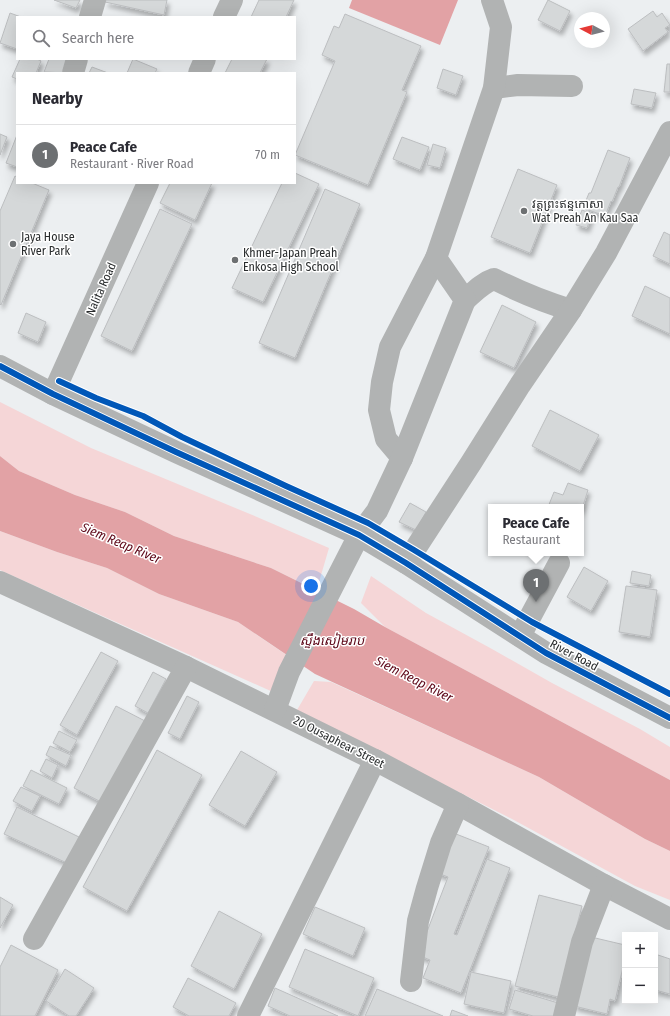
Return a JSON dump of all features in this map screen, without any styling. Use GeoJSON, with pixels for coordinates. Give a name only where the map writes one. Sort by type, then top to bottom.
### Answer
{"type":"FeatureCollection","features":[{"type":"Feature","properties":{"kind":"street"},"geometry":{"type":"LineString","coordinates":[[90,16],[95,0]]}},
{"type":"Feature","properties":{"kind":"street"},"geometry":{"type":"LineString","coordinates":[[224,16],[232,0]]}},
{"type":"Feature","properties":{"kind":"street"},"geometry":{"type":"LineString","coordinates":[[402,458],[386,439],[379,410],[382,382],[390,347],[436,258],[494,88],[501,27],[492,0]]}},
{"type":"Feature","properties":{"kind":"street"},"geometry":{"type":"LineString","coordinates":[[73,72],[77,60]]}},
{"type":"Feature","properties":{"kind":"street"},"geometry":{"type":"LineString","coordinates":[[199,72],[205,60]]}},
{"type":"Feature","properties":{"kind":"street"},"geometry":{"type":"LineString","coordinates":[[494,88],[518,85],[572,86]]}},
{"type":"Feature","properties":{"kind":"street"},"geometry":{"type":"LineString","coordinates":[[406,563],[520,385],[571,310],[606,253],[670,132]]}},
{"type":"Feature","properties":{"kind":"street","name":"Nalita Road"},"geometry":{"type":"LineString","coordinates":[[54,394],[148,184]]}},
{"type":"Feature","properties":{"kind":"street"},"geometry":{"type":"LineString","coordinates":[[436,258],[465,300]]}},
{"type":"Feature","properties":{"kind":"street"},"geometry":{"type":"LineString","coordinates":[[275,710],[288,672],[359,535],[377,511],[402,458],[465,300],[481,286],[494,279],[550,304],[571,310]]}},
{"type":"Feature","properties":{"kind":"street","name":"River Road"},"geometry":{"type":"LineString","coordinates":[[0,366],[54,394],[359,535],[406,563],[546,653],[670,718]]}},
{"type":"Feature","properties":{"kind":"street"},"geometry":{"type":"LineString","coordinates":[[520,636],[559,564]]}},
{"type":"Feature","properties":{"kind":"street","name":"20 Ousaphear Street"},"geometry":{"type":"LineString","coordinates":[[0,582],[275,710],[375,760],[604,885],[670,919]]}},
{"type":"Feature","properties":{"kind":"street"},"geometry":{"type":"LineString","coordinates":[[34,939],[186,668]]}},
{"type":"Feature","properties":{"kind":"street"},"geometry":{"type":"LineString","coordinates":[[248,1016],[375,760]]}},
{"type":"Feature","properties":{"kind":"street"},"geometry":{"type":"LineString","coordinates":[[411,981],[418,921],[441,843],[458,804]]}},
{"type":"Feature","properties":{"kind":"street"},"geometry":{"type":"LineString","coordinates":[[564,1016],[582,942],[604,885]]}},
{"type":"Feature","properties":{"kind":"shaded area"},"geometry":{"type":"Polygon","coordinates":[[[0,402],[91,448],[329,548],[319,582],[306,585],[271,568],[174,536],[125,512],[75,495],[19,471],[0,456],[0,402]]]}},
{"type":"Feature","properties":{"kind":"shaded area"},"geometry":{"type":"Polygon","coordinates":[[[0,531],[57,552],[107,568],[159,594],[238,622],[285,654],[289,663],[273,692],[0,570],[0,531]]]}},
{"type":"Feature","properties":{"kind":"shaded area"},"geometry":{"type":"Polygon","coordinates":[[[371,576],[426,613],[552,683],[640,729],[670,747],[670,780],[385,627],[361,603],[371,576]]]}},
{"type":"Feature","properties":{"kind":"shaded area"},"geometry":{"type":"Polygon","coordinates":[[[314,681],[331,682],[539,777],[645,839],[670,851],[670,900],[635,886],[512,819],[297,710],[314,681]]]}},
{"type":"Feature","properties":{"kind":"water"},"geometry":{"type":"Polygon","coordinates":[[[352,0],[458,0],[440,45],[349,8],[352,0]]]}},
{"type":"Feature","properties":{"kind":"water","name":"ស្ទឹងសៀមរាប"},"geometry":{"type":"Polygon","coordinates":[[[0,456],[19,471],[75,495],[125,512],[174,536],[271,568],[354,609],[670,780],[670,851],[645,839],[539,777],[315,674],[238,622],[159,594],[107,568],[57,552],[0,531],[0,456]]]}},
{"type":"Feature","properties":{"kind":"building"},"geometry":{"type":"Polygon","coordinates":[[[54,0],[80,0],[76,8],[54,0]]]}},
{"type":"Feature","properties":{"kind":"building"},"geometry":{"type":"Polygon","coordinates":[[[106,0],[167,0],[164,15],[105,2],[106,0]]]}},
{"type":"Feature","properties":{"kind":"building"},"geometry":{"type":"Polygon","coordinates":[[[259,0],[294,0],[286,16],[251,16],[259,0]]]}},
{"type":"Feature","properties":{"kind":"building"},"geometry":{"type":"Polygon","coordinates":[[[548,0],[570,11],[560,31],[538,20],[548,0]]]}},
{"type":"Feature","properties":{"kind":"building"},"geometry":{"type":"Polygon","coordinates":[[[653,11],[657,17],[662,13],[670,25],[665,28],[668,32],[643,51],[628,29],[653,11]]]}},
{"type":"Feature","properties":{"kind":"building"},"geometry":{"type":"Polygon","coordinates":[[[10,13],[18,16],[16,16],[16,49],[0,43],[10,13]]]}},
{"type":"Feature","properties":{"kind":"building"},"geometry":{"type":"Polygon","coordinates":[[[345,14],[421,46],[402,90],[407,92],[368,185],[296,155],[335,61],[322,55],[334,26],[339,28],[345,14]]]}},
{"type":"Feature","properties":{"kind":"building"},"geometry":{"type":"Polygon","coordinates":[[[20,60],[41,61],[36,72],[16,72],[16,79],[12,77],[20,60]]]}},
{"type":"Feature","properties":{"kind":"building"},"geometry":{"type":"Polygon","coordinates":[[[49,60],[71,60],[66,72],[44,72],[49,60]]]}},
{"type":"Feature","properties":{"kind":"building"},"geometry":{"type":"Polygon","coordinates":[[[133,60],[157,69],[156,72],[127,72],[133,60]]]}},
{"type":"Feature","properties":{"kind":"building"},"geometry":{"type":"Polygon","coordinates":[[[232,60],[266,60],[260,72],[226,72],[232,60]]]}},
{"type":"Feature","properties":{"kind":"building"},"geometry":{"type":"Polygon","coordinates":[[[667,64],[670,64],[670,92],[664,92],[667,64]]]}},
{"type":"Feature","properties":{"kind":"building"},"geometry":{"type":"Polygon","coordinates":[[[92,67],[105,72],[90,72],[92,67]]]}},
{"type":"Feature","properties":{"kind":"building"},"geometry":{"type":"Polygon","coordinates":[[[443,69],[463,76],[456,95],[437,88],[443,69]]]}},
{"type":"Feature","properties":{"kind":"building"},"geometry":{"type":"Polygon","coordinates":[[[634,89],[656,93],[652,108],[631,104],[634,89]]]}},
{"type":"Feature","properties":{"kind":"building"},"geometry":{"type":"Polygon","coordinates":[[[0,134],[7,137],[0,155],[0,134]]]}},
{"type":"Feature","properties":{"kind":"building"},"geometry":{"type":"Polygon","coordinates":[[[402,137],[429,147],[420,170],[393,159],[402,137]]]}},
{"type":"Feature","properties":{"kind":"building"},"geometry":{"type":"Polygon","coordinates":[[[16,138],[16,167],[6,163],[16,138]]]}},
{"type":"Feature","properties":{"kind":"building"},"geometry":{"type":"Polygon","coordinates":[[[433,144],[446,148],[440,168],[427,165],[433,144]]]}},
{"type":"Feature","properties":{"kind":"building"},"geometry":{"type":"Polygon","coordinates":[[[608,150],[630,158],[619,187],[605,216],[583,208],[589,193],[591,193],[608,150]]]}},
{"type":"Feature","properties":{"kind":"building","name":"វត្តព្រះឥន្ទកោសា Wat Preah An Kau Saa"},"geometry":{"type":"Polygon","coordinates":[[[518,169],[557,185],[530,253],[491,237],[518,169]]]}},
{"type":"Feature","properties":{"kind":"building"},"geometry":{"type":"Polygon","coordinates":[[[296,173],[319,184],[263,302],[232,288],[282,184],[296,184],[296,173]]]}},
{"type":"Feature","properties":{"kind":"building","name":"Jaya House River Park"},"geometry":{"type":"Polygon","coordinates":[[[15,176],[16,184],[34,184],[49,190],[1,305],[0,304],[0,211],[15,176]]]}},
{"type":"Feature","properties":{"kind":"building"},"geometry":{"type":"Polygon","coordinates":[[[170,184],[212,184],[195,220],[160,203],[170,184]]]}},
{"type":"Feature","properties":{"kind":"building"},"geometry":{"type":"Polygon","coordinates":[[[325,189],[360,204],[295,358],[259,343],[325,189]]]}},
{"type":"Feature","properties":{"kind":"building"},"geometry":{"type":"Polygon","coordinates":[[[160,209],[192,224],[132,351],[101,336],[160,209]]]}},
{"type":"Feature","properties":{"kind":"building"},"geometry":{"type":"Polygon","coordinates":[[[582,210],[592,214],[587,228],[576,225],[582,210]]]}},
{"type":"Feature","properties":{"kind":"building"},"geometry":{"type":"Polygon","coordinates":[[[664,232],[670,235],[670,264],[653,256],[664,232]]]}},
{"type":"Feature","properties":{"kind":"building"},"geometry":{"type":"Polygon","coordinates":[[[645,286],[670,298],[670,334],[632,316],[645,286]]]}},
{"type":"Feature","properties":{"kind":"building"},"geometry":{"type":"Polygon","coordinates":[[[502,305],[536,322],[514,368],[480,352],[502,305]]]}},
{"type":"Feature","properties":{"kind":"building"},"geometry":{"type":"Polygon","coordinates":[[[26,313],[46,322],[38,342],[18,333],[26,313]]]}},
{"type":"Feature","properties":{"kind":"building"},"geometry":{"type":"Polygon","coordinates":[[[550,410],[599,435],[580,471],[532,446],[550,410]]]}},
{"type":"Feature","properties":{"kind":"building"},"geometry":{"type":"Polygon","coordinates":[[[568,483],[588,490],[584,504],[549,504],[554,492],[563,495],[568,483]]]}},
{"type":"Feature","properties":{"kind":"building"},"geometry":{"type":"Polygon","coordinates":[[[410,503],[426,512],[416,530],[399,522],[410,503]]]}},
{"type":"Feature","properties":{"kind":"building"},"geometry":{"type":"Polygon","coordinates":[[[584,567],[608,581],[591,611],[567,597],[584,567]]]}},
{"type":"Feature","properties":{"kind":"building"},"geometry":{"type":"Polygon","coordinates":[[[632,571],[651,575],[649,586],[630,583],[632,571]]]}},
{"type":"Feature","properties":{"kind":"building"},"geometry":{"type":"Polygon","coordinates":[[[626,586],[657,590],[650,637],[619,632],[626,586]]]}},
{"type":"Feature","properties":{"kind":"building"},"geometry":{"type":"Polygon","coordinates":[[[101,652],[118,661],[77,735],[60,725],[101,652]]]}},
{"type":"Feature","properties":{"kind":"building"},"geometry":{"type":"Polygon","coordinates":[[[153,672],[166,679],[148,713],[135,706],[153,672]]]}},
{"type":"Feature","properties":{"kind":"building"},"geometry":{"type":"Polygon","coordinates":[[[187,696],[199,702],[180,739],[168,733],[187,696]]]}},
{"type":"Feature","properties":{"kind":"building"},"geometry":{"type":"Polygon","coordinates":[[[116,706],[147,722],[105,804],[74,788],[116,706]]]}},
{"type":"Feature","properties":{"kind":"building"},"geometry":{"type":"Polygon","coordinates":[[[59,731],[77,740],[70,752],[53,743],[59,731]]]}},
{"type":"Feature","properties":{"kind":"building"},"geometry":{"type":"Polygon","coordinates":[[[50,746],[71,755],[66,766],[46,755],[50,746]]]}},
{"type":"Feature","properties":{"kind":"building"},"geometry":{"type":"Polygon","coordinates":[[[157,750],[202,775],[127,911],[83,887],[157,750]]]}},
{"type":"Feature","properties":{"kind":"building"},"geometry":{"type":"Polygon","coordinates":[[[241,751],[277,772],[245,826],[209,805],[241,751]]]}},
{"type":"Feature","properties":{"kind":"building"},"geometry":{"type":"Polygon","coordinates":[[[46,759],[58,765],[52,778],[40,771],[46,759]]]}},
{"type":"Feature","properties":{"kind":"building"},"geometry":{"type":"Polygon","coordinates":[[[31,770],[67,788],[59,804],[23,786],[31,770]]]}},
{"type":"Feature","properties":{"kind":"building"},"geometry":{"type":"Polygon","coordinates":[[[21,787],[40,796],[32,811],[13,801],[21,787]]]}},
{"type":"Feature","properties":{"kind":"building"},"geometry":{"type":"Polygon","coordinates":[[[17,807],[79,837],[67,863],[4,834],[17,807]]]}},
{"type":"Feature","properties":{"kind":"building"},"geometry":{"type":"Polygon","coordinates":[[[451,832],[489,847],[454,934],[457,935],[487,859],[510,868],[461,993],[423,978],[430,960],[418,955],[448,877],[435,872],[451,832]]]}},
{"type":"Feature","properties":{"kind":"building"},"geometry":{"type":"Polygon","coordinates":[[[539,895],[582,906],[558,997],[515,986],[539,895]]]}},
{"type":"Feature","properties":{"kind":"building"},"geometry":{"type":"Polygon","coordinates":[[[0,897],[13,905],[0,928],[0,897]]]}},
{"type":"Feature","properties":{"kind":"building"},"geometry":{"type":"Polygon","coordinates":[[[315,907],[365,928],[353,956],[303,934],[315,907]]]}},
{"type":"Feature","properties":{"kind":"building"},"geometry":{"type":"Polygon","coordinates":[[[219,911],[262,934],[234,989],[191,966],[219,911]]]}},
{"type":"Feature","properties":{"kind":"building"},"geometry":{"type":"Polygon","coordinates":[[[591,937],[622,944],[622,972],[615,1001],[610,999],[607,1014],[574,1006],[591,937]]]}},
{"type":"Feature","properties":{"kind":"building"},"geometry":{"type":"Polygon","coordinates":[[[11,945],[58,970],[35,1016],[0,1016],[0,967],[11,945]]]}},
{"type":"Feature","properties":{"kind":"building"},"geometry":{"type":"Polygon","coordinates":[[[305,949],[374,978],[358,1016],[289,987],[305,949]]]}},
{"type":"Feature","properties":{"kind":"building"},"geometry":{"type":"Polygon","coordinates":[[[658,955],[670,959],[670,994],[658,991],[658,955]]]}},
{"type":"Feature","properties":{"kind":"building"},"geometry":{"type":"Polygon","coordinates":[[[65,969],[94,988],[76,1016],[69,1016],[46,1001],[65,969]]]}},
{"type":"Feature","properties":{"kind":"building"},"geometry":{"type":"Polygon","coordinates":[[[471,972],[511,981],[504,1013],[464,1004],[471,972]]]}},
{"type":"Feature","properties":{"kind":"building"},"geometry":{"type":"Polygon","coordinates":[[[188,978],[236,1003],[229,1016],[189,1016],[173,1007],[188,978]]]}},
{"type":"Feature","properties":{"kind":"building"},"geometry":{"type":"Polygon","coordinates":[[[275,988],[338,1016],[290,1016],[268,1006],[275,988]]]}},
{"type":"Feature","properties":{"kind":"building"},"geometry":{"type":"Polygon","coordinates":[[[377,989],[443,1016],[365,1016],[377,989]]]}},
{"type":"Feature","properties":{"kind":"building"},"geometry":{"type":"Polygon","coordinates":[[[515,990],[558,1003],[554,1016],[533,1016],[509,1009],[515,990]]]}},
{"type":"Feature","properties":{"kind":"building"},"geometry":{"type":"Polygon","coordinates":[[[452,1010],[468,1016],[450,1016],[452,1010]]]}},
{"type":"Feature","properties":{"kind":"cycle path"},"geometry":{"type":"LineString","coordinates":[[0,366],[53,394],[176,452],[359,535],[406,563],[546,653],[670,718]]}},
{"type":"Feature","properties":{"kind":"cycle path"},"geometry":{"type":"LineString","coordinates":[[59,381],[96,398],[143,416],[182,437],[368,523],[532,622],[670,694]]}},
{"type":"Feature","properties":{"kind":"place","name":"វត្តព្រះឥន្ទកោសា Wat Preah An Kau Saa"},"geometry":{"type":"Point","coordinates":[524,211]}},
{"type":"Feature","properties":{"kind":"place","name":"Jaya House River Park"},"geometry":{"type":"Point","coordinates":[13,244]}},
{"type":"Feature","properties":{"kind":"place","name":"Khmer-Japan Preah Enkosa High School"},"geometry":{"type":"Point","coordinates":[235,260]}},
{"type":"Feature","properties":{"kind":"place","name":"Peace Cafe"},"geometry":{"type":"Point","coordinates":[536,602]}},
{"type":"Feature","properties":{"kind":"water label","name":"Siem Reap River"},"geometry":{"type":"Point","coordinates":[121,543]}},
{"type":"Feature","properties":{"kind":"water label","name":"Siem Reap River"},"geometry":{"type":"Point","coordinates":[414,679]}}]}
